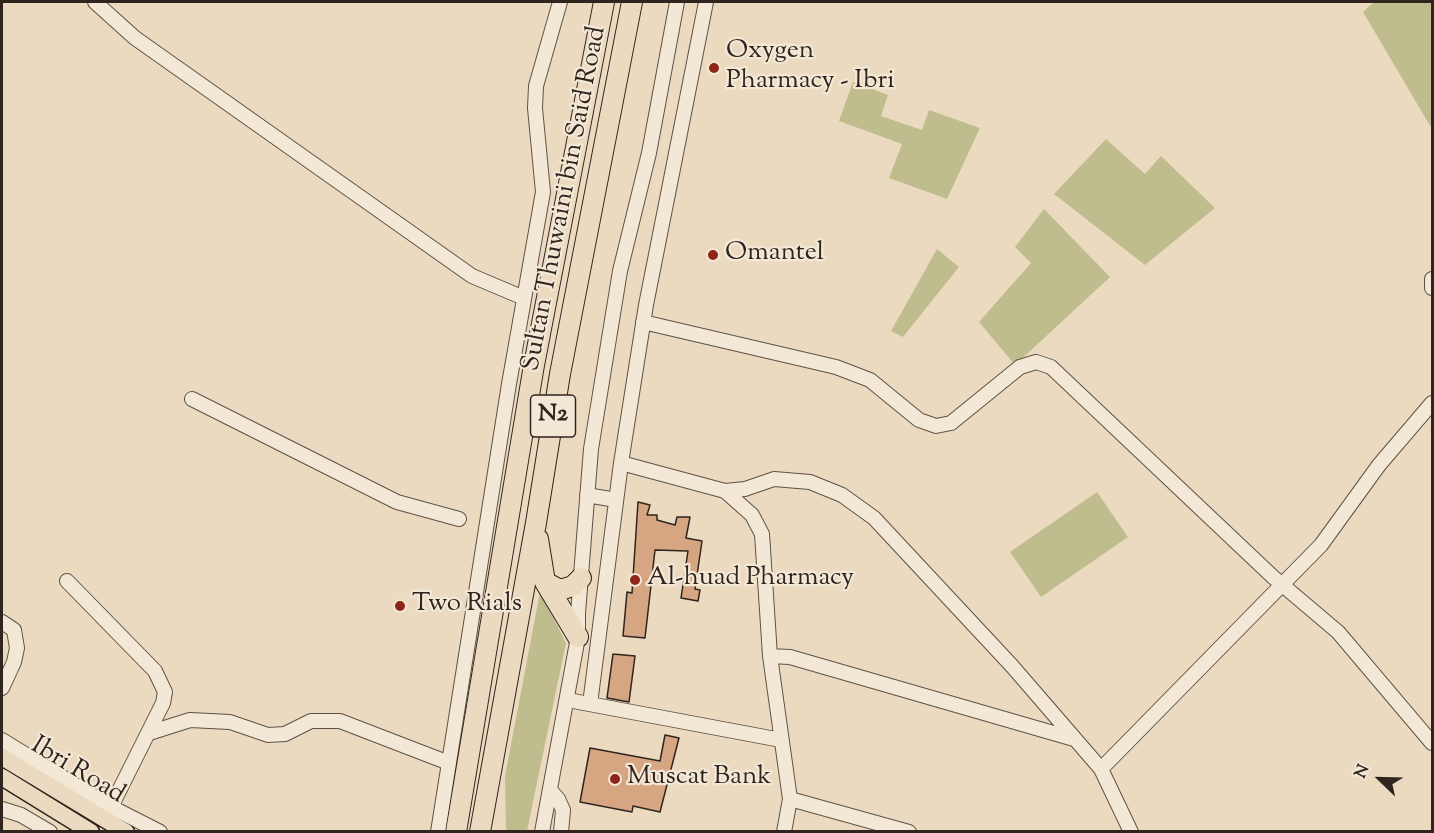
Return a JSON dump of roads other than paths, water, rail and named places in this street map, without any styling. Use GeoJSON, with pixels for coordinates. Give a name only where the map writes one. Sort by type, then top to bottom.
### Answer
{"type":"FeatureCollection","features":[{"type":"Feature","properties":{"kind":"highway","name":"Sultan Thuwaini bin Said Road"},"geometry":{"type":"LineString","coordinates":[[456,831],[534,365],[604,2]]}},
{"type":"Feature","properties":{"kind":"highway","name":"Sultan Thuwaini bin Said Road"},"geometry":{"type":"LineString","coordinates":[[480,831],[536,523],[560,374],[632,2]]}},
{"type":"Feature","properties":{"kind":"highway"},"geometry":{"type":"LineString","coordinates":[[536,523],[545,582],[578,637]]}},
{"type":"Feature","properties":{"kind":"highway"},"geometry":{"type":"LineString","coordinates":[[545,582],[560,590],[573,586],[580,578]]}},
{"type":"Feature","properties":{"kind":"main road","name":"Ibri Road"},"geometry":{"type":"LineString","coordinates":[[2,757],[126,831]]}},
{"type":"Feature","properties":{"kind":"main road","name":"Ibri Road"},"geometry":{"type":"LineString","coordinates":[[2,777],[91,831]]}},
{"type":"Feature","properties":{"kind":"street"},"geometry":{"type":"LineString","coordinates":[[95,2],[135,39],[472,276],[524,298]]}},
{"type":"Feature","properties":{"kind":"street"},"geometry":{"type":"LineString","coordinates":[[438,831],[544,186],[535,108],[536,86],[560,2]]}},
{"type":"Feature","properties":{"kind":"street"},"geometry":{"type":"LineString","coordinates":[[542,831],[578,637],[580,578],[591,449],[620,271],[649,153],[676,2]]}},
{"type":"Feature","properties":{"kind":"street"},"geometry":{"type":"LineString","coordinates":[[590,704],[621,463],[644,322],[706,2]]}},
{"type":"Feature","properties":{"kind":"street"},"geometry":{"type":"LineString","coordinates":[[1432,279],[1432,288]]}},
{"type":"Feature","properties":{"kind":"street"},"geometry":{"type":"LineString","coordinates":[[644,322],[836,367],[870,380],[919,420],[936,426],[951,423],[1020,367],[1036,362],[1051,367],[1284,586],[1352,646],[1432,743]]}},
{"type":"Feature","properties":{"kind":"street"},"geometry":{"type":"LineString","coordinates":[[192,399],[397,502],[459,519]]}},
{"type":"Feature","properties":{"kind":"street"},"geometry":{"type":"LineString","coordinates":[[1101,769],[1322,545],[1379,465],[1432,404]]}},
{"type":"Feature","properties":{"kind":"street"},"geometry":{"type":"LineString","coordinates":[[621,463],[725,491],[745,489],[774,479],[789,479],[820,486],[850,501],[874,518],[932,578],[1101,769],[1131,831]]}},
{"type":"Feature","properties":{"kind":"street"},"geometry":{"type":"LineString","coordinates":[[725,491],[752,515],[762,534],[770,656],[790,799],[784,831]]}},
{"type":"Feature","properties":{"kind":"street"},"geometry":{"type":"LineString","coordinates":[[587,495],[616,500]]}},
{"type":"Feature","properties":{"kind":"street"},"geometry":{"type":"LineString","coordinates":[[67,581],[162,681],[164,704],[111,807]]}},
{"type":"Feature","properties":{"kind":"street"},"geometry":{"type":"LineString","coordinates":[[2,622],[14,630],[17,648],[14,663],[2,688]]}},
{"type":"Feature","properties":{"kind":"street"},"geometry":{"type":"LineString","coordinates":[[770,656],[790,657],[1075,739]]}},
{"type":"Feature","properties":{"kind":"street"},"geometry":{"type":"LineString","coordinates":[[568,700],[781,740]]}},
{"type":"Feature","properties":{"kind":"street"},"geometry":{"type":"LineString","coordinates":[[149,733],[190,720],[230,722],[268,735],[285,734],[311,721],[340,721],[449,763]]}},
{"type":"Feature","properties":{"kind":"street"},"geometry":{"type":"LineString","coordinates":[[2,740],[111,807],[160,831]]}},
{"type":"Feature","properties":{"kind":"street"},"geometry":{"type":"LineString","coordinates":[[550,790],[558,799],[563,810],[561,831]]}},
{"type":"Feature","properties":{"kind":"street"},"geometry":{"type":"LineString","coordinates":[[790,799],[909,831]]}},
{"type":"Feature","properties":{"kind":"street"},"geometry":{"type":"LineString","coordinates":[[2,809],[21,814],[50,831],[59,828],[67,816]]}},
{"type":"Feature","properties":{"kind":"place","name":"Oxygen Pharmacy - Ibri"},"geometry":{"type":"Point","coordinates":[714,68]}},
{"type":"Feature","properties":{"kind":"place","name":"Omantel"},"geometry":{"type":"Point","coordinates":[713,255]}},
{"type":"Feature","properties":{"kind":"place","name":"Al-huad Pharmacy"},"geometry":{"type":"Point","coordinates":[635,580]}},
{"type":"Feature","properties":{"kind":"place","name":"Two Rials"},"geometry":{"type":"Point","coordinates":[400,606]}},
{"type":"Feature","properties":{"kind":"place","name":"Muscat Bank"},"geometry":{"type":"Point","coordinates":[615,779]}}]}
